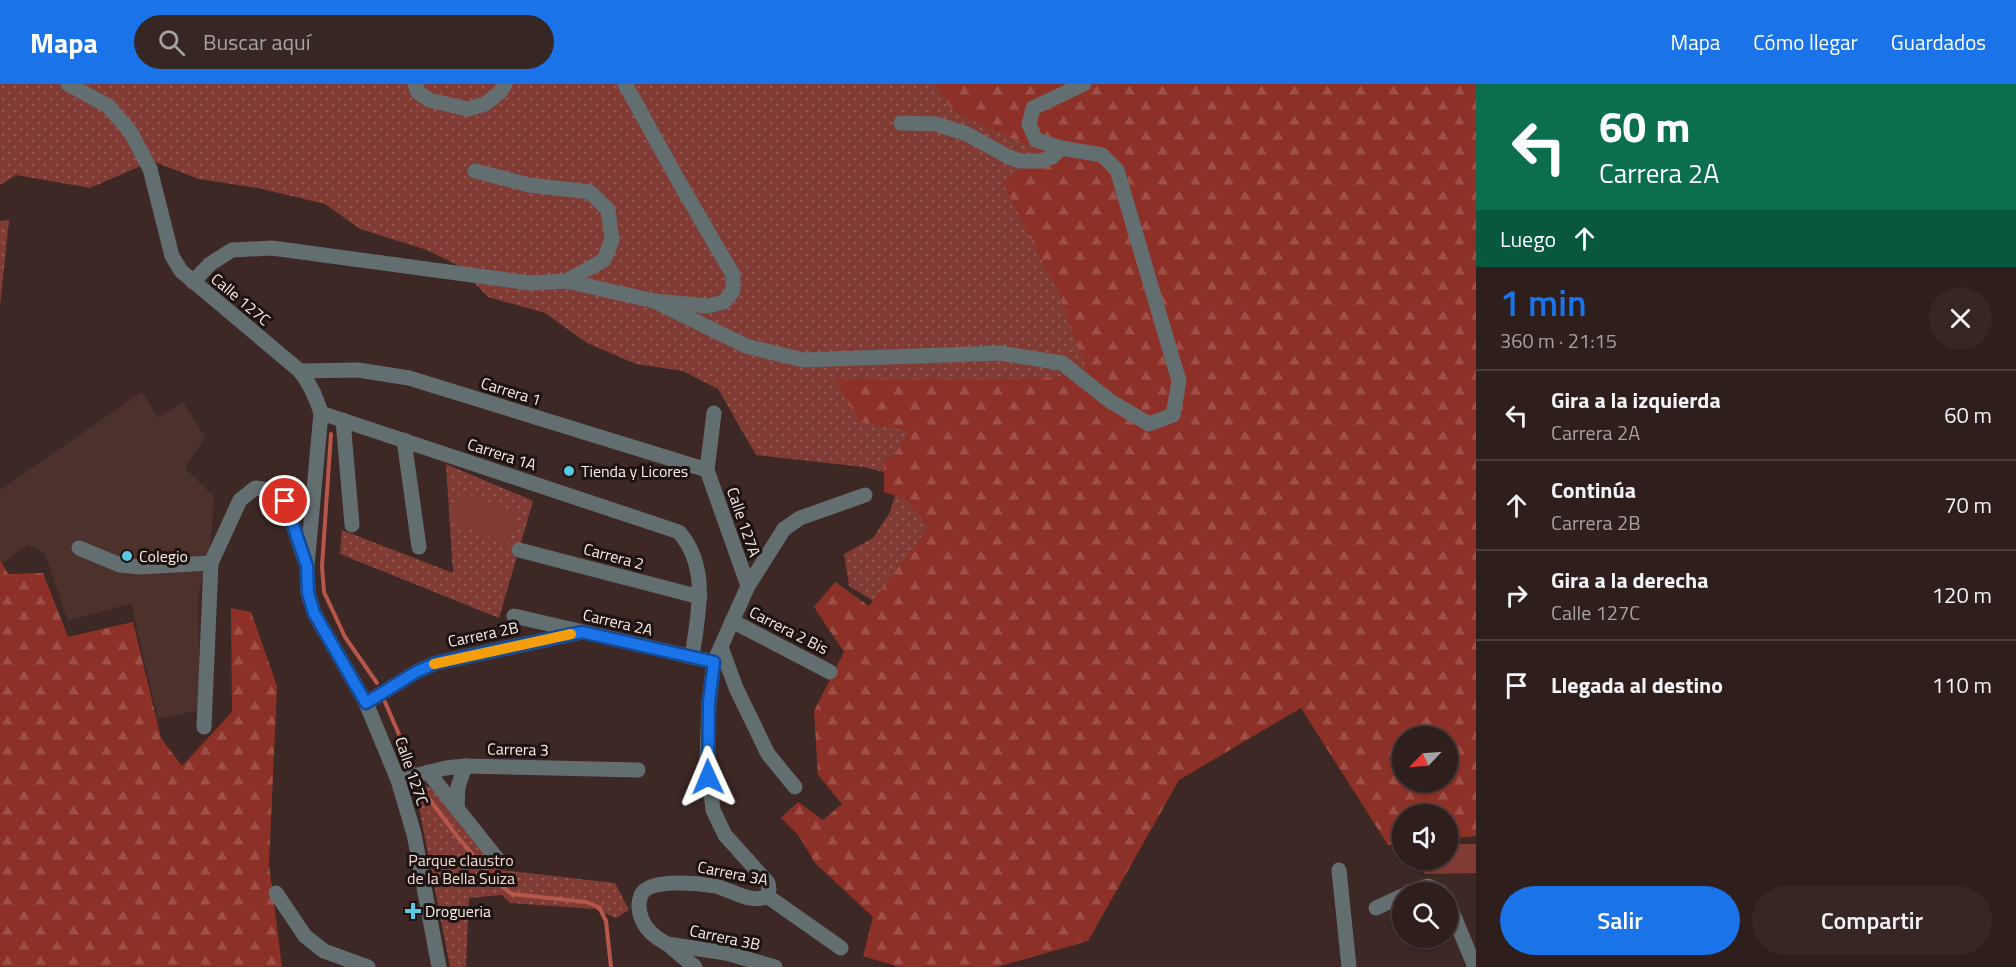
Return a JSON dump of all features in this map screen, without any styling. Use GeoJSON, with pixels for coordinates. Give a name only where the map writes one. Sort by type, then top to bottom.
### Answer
{"type":"FeatureCollection","features":[{"type":"Feature","properties":{"kind":"street","name":"Calle 127C"},"geometry":{"type":"LineString","coordinates":[[68,84],[108,106],[130,131],[150,169],[172,256],[181,271],[300,371],[310,384],[321,413],[307,566],[308,593],[314,613],[366,703],[398,780],[414,834],[439,967]]}},
{"type":"Feature","properties":{"kind":"street"},"geometry":{"type":"LineString","coordinates":[[415,84],[418,92],[429,100],[468,109],[485,104],[500,92],[505,84]]}},
{"type":"Feature","properties":{"kind":"street"},"geometry":{"type":"LineString","coordinates":[[193,282],[210,264],[232,250],[273,248],[530,283],[566,281],[654,301],[708,306],[724,302],[733,291],[734,275],[625,84]]}},
{"type":"Feature","properties":{"kind":"street"},"geometry":{"type":"LineString","coordinates":[[654,301],[746,346],[803,360],[1000,353],[1062,363],[1110,400],[1149,424],[1173,415],[1179,381],[1117,170],[1102,155],[1061,148],[1036,140],[1029,124],[1033,108],[1084,84]]}},
{"type":"Feature","properties":{"kind":"street"},"geometry":{"type":"LineString","coordinates":[[901,123],[936,124],[967,134],[1020,161],[1041,161],[1052,157],[1061,148]]}},
{"type":"Feature","properties":{"kind":"street"},"geometry":{"type":"LineString","coordinates":[[475,171],[529,185],[590,192],[608,210],[612,240],[603,260],[566,281]]}},
{"type":"Feature","properties":{"kind":"street","name":"Carrera 1"},"geometry":{"type":"LineString","coordinates":[[300,371],[358,370],[409,378],[706,470]]}},
{"type":"Feature","properties":{"kind":"street","name":"Carrera 1A"},"geometry":{"type":"LineString","coordinates":[[321,413],[680,532],[693,553],[699,574],[700,597]]}},
{"type":"Feature","properties":{"kind":"street"},"geometry":{"type":"LineString","coordinates":[[706,470],[714,413]]}},
{"type":"Feature","properties":{"kind":"street"},"geometry":{"type":"LineString","coordinates":[[343,420],[352,525]]}},
{"type":"Feature","properties":{"kind":"street"},"geometry":{"type":"LineString","coordinates":[[404,440],[418,547]]}},
{"type":"Feature","properties":{"kind":"street","name":"Calle 127A"},"geometry":{"type":"LineString","coordinates":[[706,470],[748,586]]}},
{"type":"Feature","properties":{"kind":"street","name":"Calle 127C"},"geometry":{"type":"LineString","coordinates":[[204,727],[211,563],[240,500],[255,488],[275,491],[285,501],[307,566]]}},
{"type":"Feature","properties":{"kind":"street"},"geometry":{"type":"LineString","coordinates":[[767,896],[770,890],[768,883],[725,835],[713,810],[707,759],[709,702],[714,662],[748,586],[784,529],[800,518],[865,495]]}},
{"type":"Feature","properties":{"kind":"street"},"geometry":{"type":"LineString","coordinates":[[79,549],[120,565],[140,567],[211,563]]}},
{"type":"Feature","properties":{"kind":"street","name":"Carrera 2"},"geometry":{"type":"LineString","coordinates":[[519,550],[700,597]]}},
{"type":"Feature","properties":{"kind":"street"},"geometry":{"type":"LineString","coordinates":[[692,657],[700,597]]}},
{"type":"Feature","properties":{"kind":"street","name":"Carrera 2A"},"geometry":{"type":"LineString","coordinates":[[514,616],[714,662]]}},
{"type":"Feature","properties":{"kind":"street","name":"Carrera 2 Bis"},"geometry":{"type":"LineString","coordinates":[[732,621],[830,672]]}},
{"type":"Feature","properties":{"kind":"street","name":"Carrera 2B"},"geometry":{"type":"LineString","coordinates":[[366,703],[416,672],[436,663],[582,632]]}},
{"type":"Feature","properties":{"kind":"street"},"geometry":{"type":"LineString","coordinates":[[721,647],[736,688],[768,754],[795,787]]}},
{"type":"Feature","properties":{"kind":"street"},"geometry":{"type":"LineString","coordinates":[[457,809],[458,787],[465,766]]}},
{"type":"Feature","properties":{"kind":"street","name":"Carrera 3"},"geometry":{"type":"LineString","coordinates":[[398,780],[465,766],[638,770]]}},
{"type":"Feature","properties":{"kind":"street"},"geometry":{"type":"LineString","coordinates":[[428,772],[498,860]]}},
{"type":"Feature","properties":{"kind":"street"},"geometry":{"type":"LineString","coordinates":[[1339,870],[1349,967]]}},
{"type":"Feature","properties":{"kind":"street","name":"Carrera 3A"},"geometry":{"type":"LineString","coordinates":[[668,944],[655,937],[643,922],[639,909],[642,894],[652,885],[697,883],[727,889],[757,899],[767,896],[842,948]]}},
{"type":"Feature","properties":{"kind":"street"},"geometry":{"type":"LineString","coordinates":[[276,893],[305,936],[324,951],[368,967]]}},
{"type":"Feature","properties":{"kind":"street"},"geometry":{"type":"LineString","coordinates":[[1376,908],[1392,901]]}},
{"type":"Feature","properties":{"kind":"street"},"geometry":{"type":"LineString","coordinates":[[1458,926],[1475,967]]}},
{"type":"Feature","properties":{"kind":"street"},"geometry":{"type":"LineString","coordinates":[[668,944],[694,967]]}},
{"type":"Feature","properties":{"kind":"street","name":"Carrera 3B"},"geometry":{"type":"LineString","coordinates":[[668,944],[726,954],[776,967]]}},
{"type":"Feature","properties":{"kind":"shaded area","name":"Colegio"},"geometry":{"type":"Polygon","coordinates":[[[142,392],[158,418],[183,402],[205,437],[185,468],[214,497],[210,553],[198,596],[200,710],[158,719],[131,603],[68,621],[45,554],[28,544],[3,564],[0,559],[0,490],[142,392]]]}},
{"type":"Feature","properties":{"kind":"green space"},"geometry":{"type":"Polygon","coordinates":[[[0,84],[1476,84],[878,604],[849,586],[844,554],[873,538],[890,512],[901,476],[863,467],[756,455],[718,389],[683,371],[636,364],[587,343],[545,313],[488,297],[457,265],[427,250],[360,229],[325,204],[258,188],[199,179],[152,161],[90,188],[16,175],[0,185],[0,84]]]}},
{"type":"Feature","properties":{"kind":"green space"},"geometry":{"type":"Polygon","coordinates":[[[935,84],[1476,84],[1476,836],[1458,838],[1458,804],[1392,804],[1392,845],[1388,845],[1301,708],[1179,780],[1088,941],[997,967],[899,967],[863,956],[873,917],[815,863],[799,836],[781,818],[798,802],[823,820],[842,804],[818,775],[814,711],[844,652],[814,607],[835,582],[869,606],[929,527],[906,499],[884,492],[884,462],[897,451],[909,431],[860,422],[835,379],[1029,379],[1088,374],[1058,292],[1003,183],[1041,152],[953,111],[935,84]]]}},
{"type":"Feature","properties":{"kind":"green space"},"geometry":{"type":"Polygon","coordinates":[[[9,220],[0,306],[0,221],[9,220]]]}},
{"type":"Feature","properties":{"kind":"green space"},"geometry":{"type":"Polygon","coordinates":[[[446,464],[533,501],[499,618],[340,554],[342,530],[453,573],[446,464]]]}},
{"type":"Feature","properties":{"kind":"green space"},"geometry":{"type":"Polygon","coordinates":[[[461,491],[519,514],[507,544],[449,521],[461,491]]]}},
{"type":"Feature","properties":{"kind":"green space"},"geometry":{"type":"Polygon","coordinates":[[[0,560],[8,574],[43,573],[68,637],[133,622],[161,738],[182,766],[232,712],[231,608],[251,612],[277,686],[269,864],[282,967],[0,967],[0,560]]]}},
{"type":"Feature","properties":{"kind":"green space","name":"Parque claustro de la Bella Suiza"},"geometry":{"type":"Polygon","coordinates":[[[419,784],[430,787],[441,797],[501,870],[615,883],[629,910],[616,918],[595,909],[510,903],[502,895],[469,898],[466,967],[450,967],[416,792],[419,784]]]}},
{"type":"Feature","properties":{"kind":"green space"},"geometry":{"type":"Polygon","coordinates":[[[1458,844],[1476,844],[1476,873],[1424,874],[1424,870],[1458,870],[1458,844]]]}},
{"type":"Feature","properties":{"kind":"waterway"},"geometry":{"type":"LineString","coordinates":[[331,434],[322,566],[324,592],[345,637],[377,683]]}},
{"type":"Feature","properties":{"kind":"waterway"},"geometry":{"type":"LineString","coordinates":[[385,702],[413,767]]}},
{"type":"Feature","properties":{"kind":"waterway"},"geometry":{"type":"LineString","coordinates":[[424,792],[496,882],[512,894],[586,902],[599,907],[606,921],[611,967]]}},
{"type":"Feature","properties":{"kind":"slow traffic"},"geometry":{"type":"LineString","coordinates":[[434,664],[571,634]]}},
{"type":"Feature","properties":{"kind":"place","name":"Tienda y Licores"},"geometry":{"type":"Point","coordinates":[569,471]}},
{"type":"Feature","properties":{"kind":"place","name":"Colegio"},"geometry":{"type":"Point","coordinates":[127,556]}},
{"type":"Feature","properties":{"kind":"place","name":"Drogueria"},"geometry":{"type":"Point","coordinates":[413,911]}},
{"type":"Feature","properties":{"kind":"route"},"geometry":{"type":"LineString","coordinates":[[285,501],[307,566],[308,593],[314,613],[366,703],[416,672],[436,663],[582,632],[714,662],[709,702],[708,777]]}}]}
